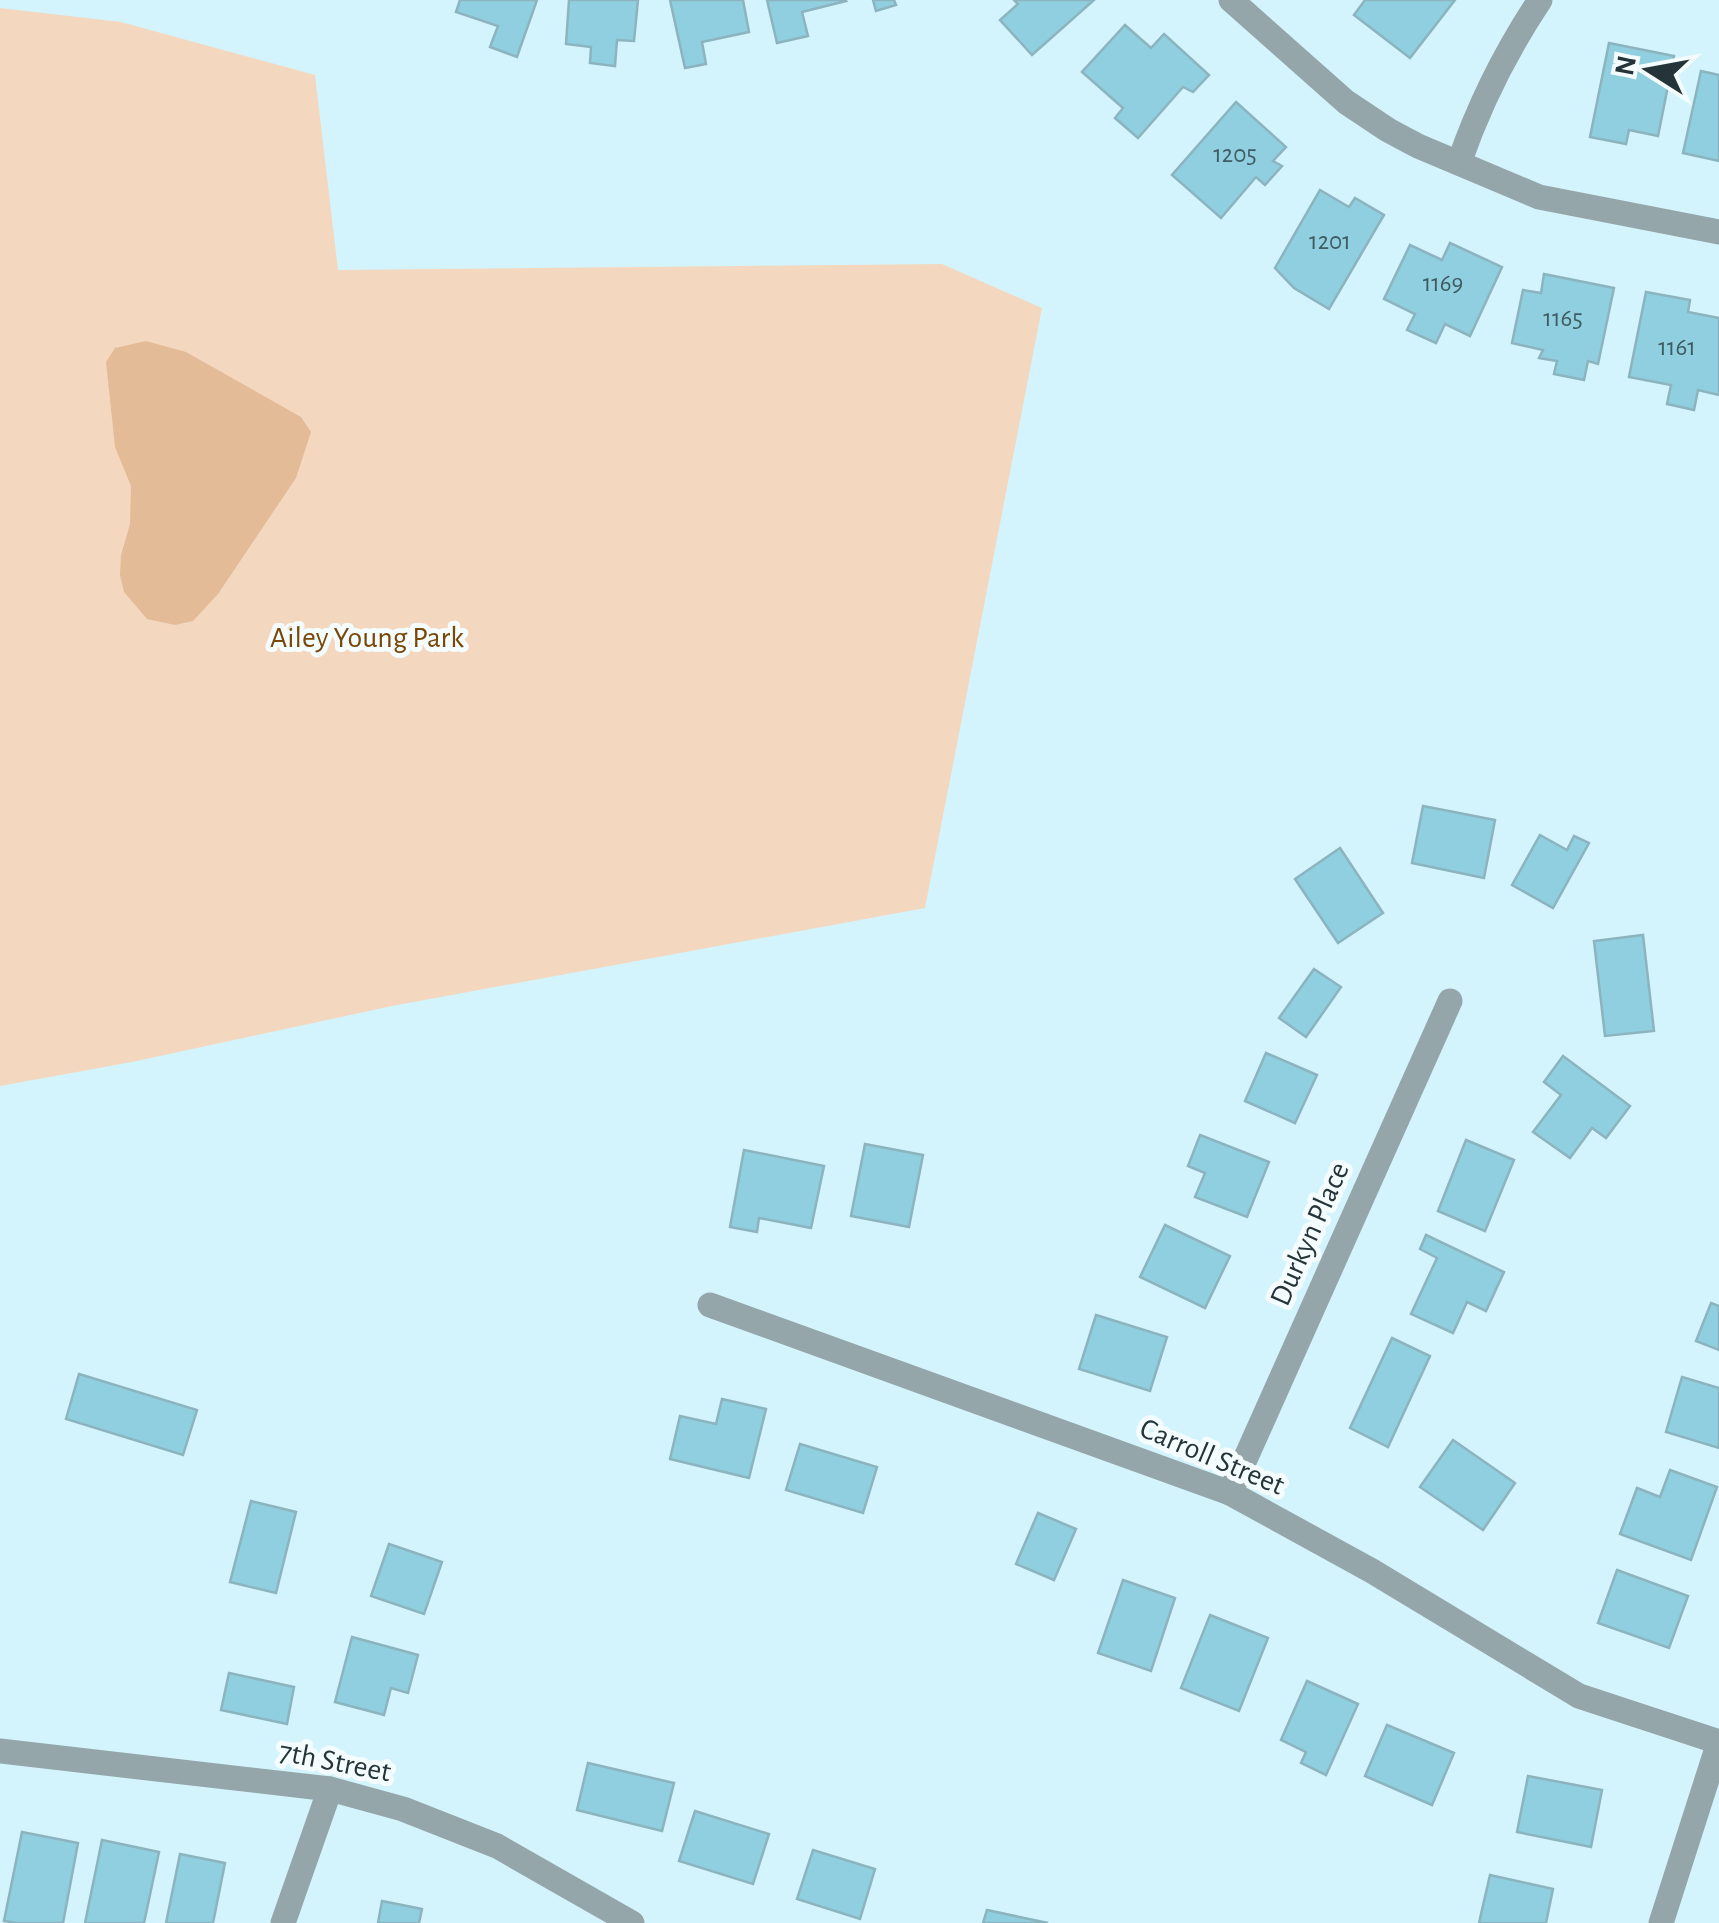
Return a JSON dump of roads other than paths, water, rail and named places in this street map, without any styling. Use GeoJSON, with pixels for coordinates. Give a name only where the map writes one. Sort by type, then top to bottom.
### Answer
{"type":"FeatureCollection","features":[{"type":"Feature","properties":{"kind":"street"},"geometry":{"type":"LineString","coordinates":[[1231,0],[1346,102],[1388,130],[1539,196],[1719,232]]}},
{"type":"Feature","properties":{"kind":"street"},"geometry":{"type":"LineString","coordinates":[[1459,163],[1481,104],[1540,0]]}},
{"type":"Feature","properties":{"kind":"street","name":"Durkyn Place"},"geometry":{"type":"LineString","coordinates":[[1230,1493],[1450,1002]]}},
{"type":"Feature","properties":{"kind":"street","name":"Carroll Street"},"geometry":{"type":"LineString","coordinates":[[710,1304],[1230,1493],[1372,1572],[1579,1696],[1719,1742]]}},
{"type":"Feature","properties":{"kind":"street"},"geometry":{"type":"LineString","coordinates":[[1662,1923],[1719,1742]]}},
{"type":"Feature","properties":{"kind":"street","name":"7th Street"},"geometry":{"type":"LineString","coordinates":[[0,1751],[330,1789],[403,1809],[498,1846],[632,1923]]}},
{"type":"Feature","properties":{"kind":"street"},"geometry":{"type":"LineString","coordinates":[[283,1923],[330,1789]]}},
{"type":"Feature","properties":{"kind":"park label","name":"Ailey Young Park"},"geometry":{"type":"Point","coordinates":[367,638]}}]}
